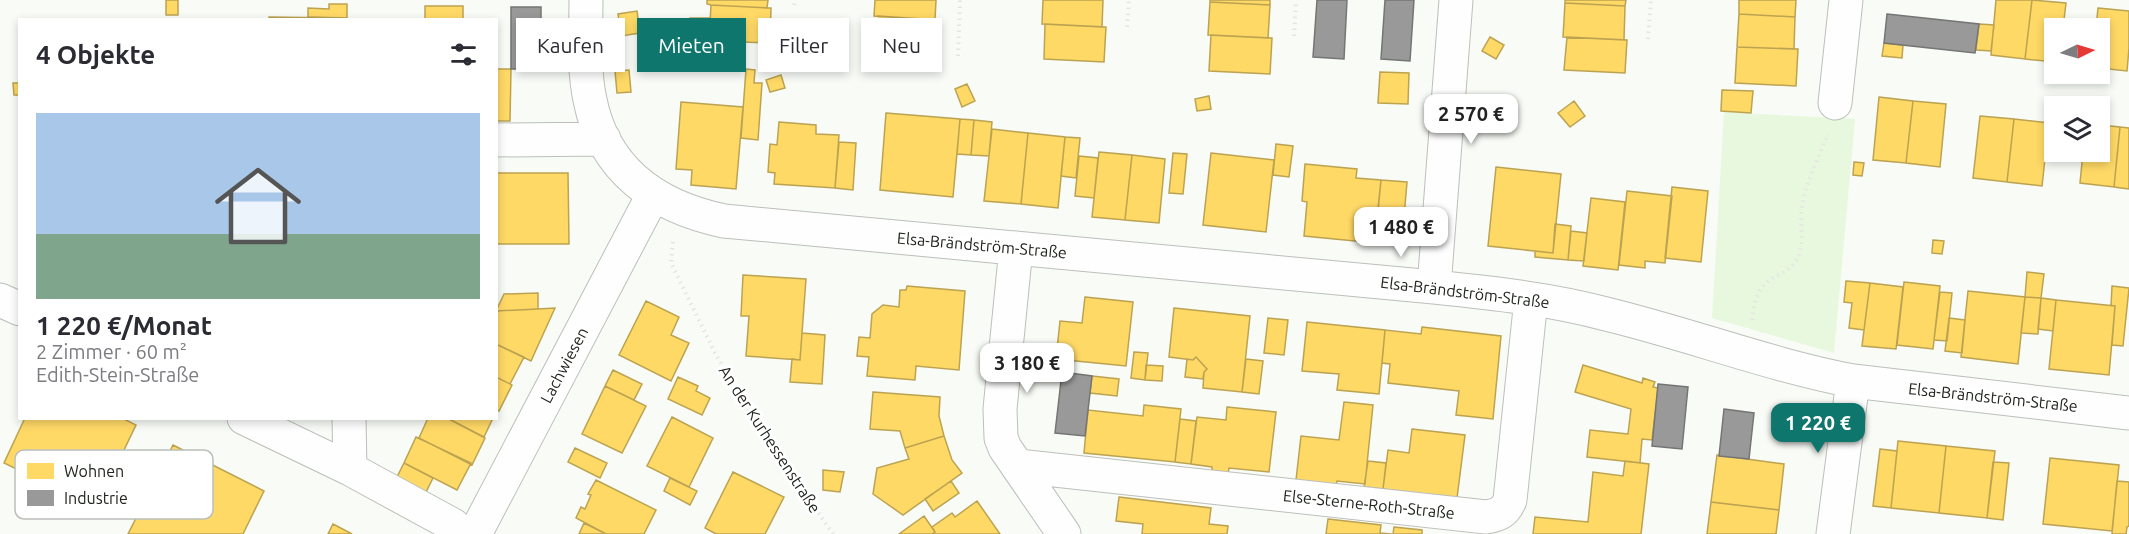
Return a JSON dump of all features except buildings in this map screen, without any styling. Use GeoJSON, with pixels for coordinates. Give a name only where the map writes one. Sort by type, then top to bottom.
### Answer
{"type":"FeatureCollection","features":[{"type":"Feature","properties":{"kind":"street"},"geometry":{"type":"LineString","coordinates":[[585,0],[586,75],[594,117],[618,162],[635,181],[667,202]]}},
{"type":"Feature","properties":{"kind":"street"},"geometry":{"type":"LineString","coordinates":[[1434,287],[1456,0]]}},
{"type":"Feature","properties":{"kind":"street"},"geometry":{"type":"LineString","coordinates":[[1835,103],[1846,0]]}},
{"type":"Feature","properties":{"kind":"street"},"geometry":{"type":"LineString","coordinates":[[498,140],[604,139]]}},
{"type":"Feature","properties":{"kind":"street","name":"Elsa-Brändström-Straße"},"geometry":{"type":"LineString","coordinates":[[667,202],[696,215],[724,221],[1531,298],[1608,314],[1808,373],[1853,381],[2129,413]]}},
{"type":"Feature","properties":{"kind":"street","name":"Lachwiesen"},"geometry":{"type":"LineString","coordinates":[[476,534],[667,202]]}},
{"type":"Feature","properties":{"kind":"street"},"geometry":{"type":"LineString","coordinates":[[1017,248],[1000,409],[1001,438],[1005,448],[1064,534]]}},
{"type":"Feature","properties":{"kind":"street","name":"Else-Sterne-Roth-Straße"},"geometry":{"type":"LineString","coordinates":[[1018,466],[1475,516],[1497,515],[1506,509],[1510,500],[1531,298]]}},
{"type":"Feature","properties":{"kind":"street"},"geometry":{"type":"LineString","coordinates":[[0,300],[18,308]]}},
{"type":"Feature","properties":{"kind":"street"},"geometry":{"type":"LineString","coordinates":[[1833,534],[1853,381]]}},
{"type":"Feature","properties":{"kind":"street"},"geometry":{"type":"LineString","coordinates":[[248,420],[350,470],[453,525],[457,534]]}},
{"type":"Feature","properties":{"kind":"street"},"geometry":{"type":"LineString","coordinates":[[349,420],[350,470]]}},
{"type":"Feature","properties":{"kind":"path"},"geometry":{"type":"LineString","coordinates":[[957,56],[960,0]]}},
{"type":"Feature","properties":{"kind":"path"},"geometry":{"type":"LineString","coordinates":[[1127,27],[1129,0]]}},
{"type":"Feature","properties":{"kind":"path"},"geometry":{"type":"LineString","coordinates":[[1294,36],[1296,0]]}},
{"type":"Feature","properties":{"kind":"path"},"geometry":{"type":"LineString","coordinates":[[1648,39],[1651,0]]}},
{"type":"Feature","properties":{"kind":"path"},"geometry":{"type":"LineString","coordinates":[[1748,355],[1754,301],[1758,292],[1770,281],[1783,274],[1794,264],[1800,254],[1801,209],[1806,190],[1828,133],[1844,121],[1846,114],[1835,103]]}},
{"type":"Feature","properties":{"kind":"path","name":"An der Kurhessenstraße"},"geometry":{"type":"LineString","coordinates":[[667,202],[671,263],[715,353],[753,418],[833,534]]}},
{"type":"Feature","properties":{"kind":"green space"},"geometry":{"type":"Polygon","coordinates":[[[1724,112],[1855,119],[1834,353],[1712,318],[1724,112]]]}}]}
